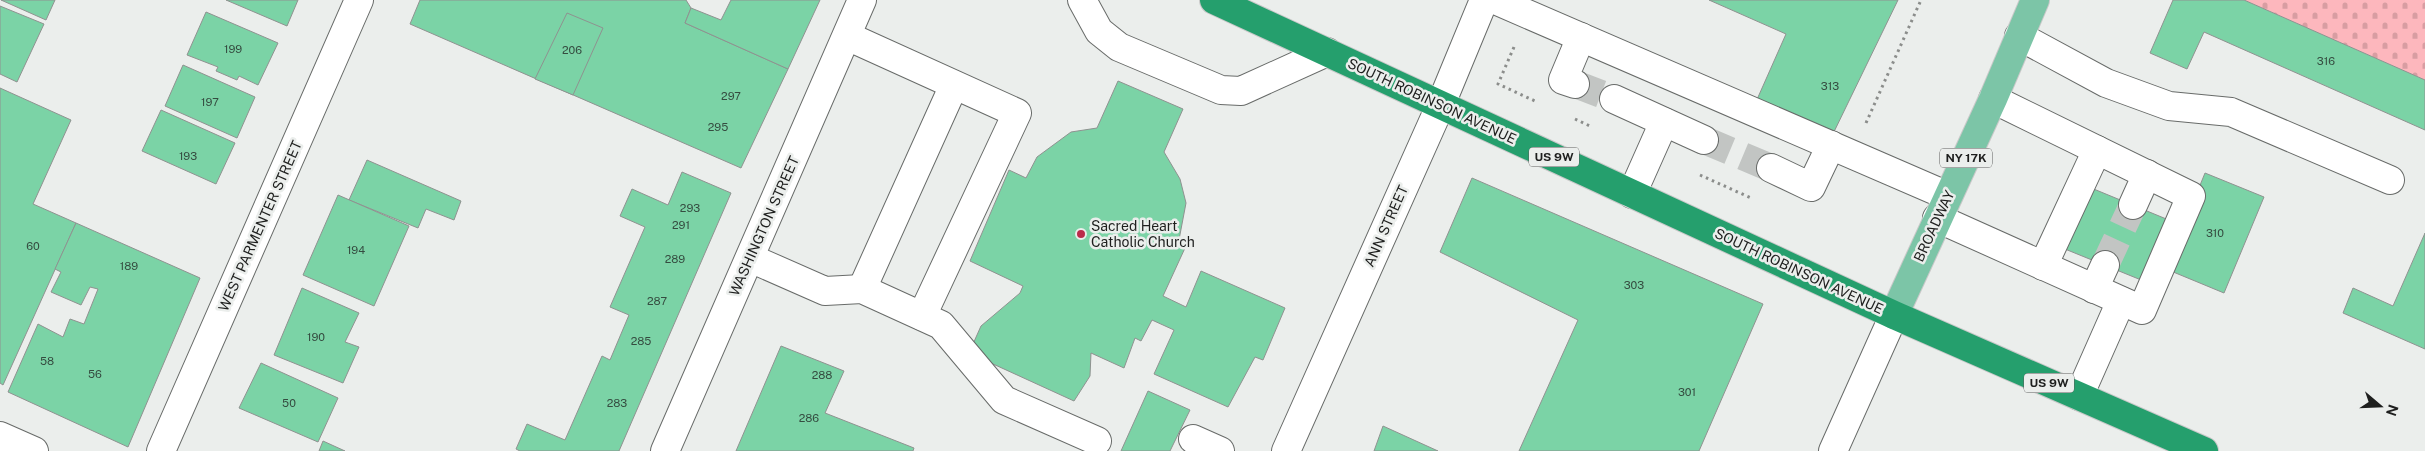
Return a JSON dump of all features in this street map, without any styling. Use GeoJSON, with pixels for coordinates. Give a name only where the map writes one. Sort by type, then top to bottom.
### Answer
{"type":"FeatureCollection","features":[{"type":"Feature","properties":{"kind":"highway","name":"SOUTH ROBINSON AVENUE"},"geometry":{"type":"LineString","coordinates":[[1214,0],[1894,315]]}},
{"type":"Feature","properties":{"kind":"highway","name":"US 9W"},"geometry":{"type":"LineString","coordinates":[[1894,315],[2204,451]]}},
{"type":"Feature","properties":{"kind":"main road","name":"BROADWAY"},"geometry":{"type":"LineString","coordinates":[[1894,315],[1993,99],[2035,0]]}},
{"type":"Feature","properties":{"kind":"street","name":"WEST PARMENTER STREET"},"geometry":{"type":"LineString","coordinates":[[161,451],[360,0]]}},
{"type":"Feature","properties":{"kind":"street","name":"WASHINGTON STREET"},"geometry":{"type":"LineString","coordinates":[[665,451],[862,0]]}},
{"type":"Feature","properties":{"kind":"street"},"geometry":{"type":"LineString","coordinates":[[1082,0],[1099,31],[1119,47],[1221,90],[1241,91],[1327,52]]}},
{"type":"Feature","properties":{"kind":"street","name":"ANN STREET"},"geometry":{"type":"LineString","coordinates":[[1286,451],[1441,104],[1484,0]]}},
{"type":"Feature","properties":{"kind":"street"},"geometry":{"type":"LineString","coordinates":[[1495,0],[1831,145],[1943,207],[2043,266],[2100,277],[2122,300],[2142,310],[2191,196],[1993,99]]}},
{"type":"Feature","properties":{"kind":"street"},"geometry":{"type":"LineString","coordinates":[[847,36],[1017,113],[922,316]]}},
{"type":"Feature","properties":{"kind":"street"},"geometry":{"type":"LineString","coordinates":[[2019,36],[2106,82],[2169,106],[2231,112],[2390,180]]}},
{"type":"Feature","properties":{"kind":"street"},"geometry":{"type":"LineString","coordinates":[[1575,84],[1563,80],[1582,37]]}},
{"type":"Feature","properties":{"kind":"street"},"geometry":{"type":"LineString","coordinates":[[862,290],[954,85]]}},
{"type":"Feature","properties":{"kind":"street"},"geometry":{"type":"LineString","coordinates":[[1614,99],[1704,140]]}},
{"type":"Feature","properties":{"kind":"street"},"geometry":{"type":"LineString","coordinates":[[1632,194],[1664,122]]}},
{"type":"Feature","properties":{"kind":"street"},"geometry":{"type":"LineString","coordinates":[[1771,168],[1812,186],[1831,145]]}},
{"type":"Feature","properties":{"kind":"street"},"geometry":{"type":"LineString","coordinates":[[2043,266],[2097,150]]}},
{"type":"Feature","properties":{"kind":"street"},"geometry":{"type":"LineString","coordinates":[[2134,205],[2147,174]]}},
{"type":"Feature","properties":{"kind":"street"},"geometry":{"type":"LineString","coordinates":[[750,258],[825,291],[862,290],[941,325],[1004,400],[1097,441]]}},
{"type":"Feature","properties":{"kind":"street"},"geometry":{"type":"LineString","coordinates":[[2079,396],[2122,300]]}},
{"type":"Feature","properties":{"kind":"street","name":"BROADWAY"},"geometry":{"type":"LineString","coordinates":[[1833,451],[1894,315]]}},
{"type":"Feature","properties":{"kind":"street"},"geometry":{"type":"LineString","coordinates":[[0,436],[34,451]]}},
{"type":"Feature","properties":{"kind":"street"},"geometry":{"type":"LineString","coordinates":[[1193,439],[1220,451]]}},
{"type":"Feature","properties":{"kind":"green space"},"geometry":{"type":"Polygon","coordinates":[[[2244,0],[2425,0],[2425,80],[2244,0]]]}},
{"type":"Feature","properties":{"kind":"building"},"geometry":{"type":"Polygon","coordinates":[[[1,0],[55,0],[46,20],[1,0]]]}},
{"type":"Feature","properties":{"kind":"building"},"geometry":{"type":"Polygon","coordinates":[[[226,0],[298,0],[287,26],[226,0]]]}},
{"type":"Feature","properties":{"kind":"building"},"geometry":{"type":"Polygon","coordinates":[[[420,0],[686,0],[691,8],[685,23],[788,69],[741,168],[410,24],[420,0]]]}},
{"type":"Feature","properties":{"kind":"building"},"geometry":{"type":"Polygon","coordinates":[[[731,0],[820,0],[788,69],[685,23],[691,8],[721,20],[731,0]]]}},
{"type":"Feature","properties":{"kind":"building"},"geometry":{"type":"Polygon","coordinates":[[[1709,0],[1898,0],[1830,140],[1755,104],[1786,34],[1709,0]]]}},
{"type":"Feature","properties":{"kind":"building"},"geometry":{"type":"Polygon","coordinates":[[[2173,0],[2244,0],[2425,80],[2425,130],[2204,32],[2187,69],[2150,53],[2173,0]]]}},
{"type":"Feature","properties":{"kind":"building"},"geometry":{"type":"Polygon","coordinates":[[[0,6],[44,24],[17,82],[0,74],[0,6]]]}},
{"type":"Feature","properties":{"kind":"building"},"geometry":{"type":"Polygon","coordinates":[[[206,12],[278,43],[258,85],[239,76],[237,80],[216,71],[218,67],[187,55],[206,12]]]}},
{"type":"Feature","properties":{"kind":"building"},"geometry":{"type":"Polygon","coordinates":[[[567,13],[603,28],[573,95],[535,79],[567,13]]]}},
{"type":"Feature","properties":{"kind":"building"},"geometry":{"type":"Polygon","coordinates":[[[183,65],[255,97],[237,138],[165,106],[183,65]]]}},
{"type":"Feature","properties":{"kind":"building","name":"Sacred Heart Catholic Church"},"geometry":{"type":"Polygon","coordinates":[[[1118,81],[1183,109],[1164,152],[1180,179],[1186,203],[1178,245],[1185,248],[1163,296],[1186,307],[1201,271],[1285,308],[1263,360],[1255,357],[1228,407],[1154,374],[1174,330],[1152,320],[1141,341],[1135,338],[1124,368],[1091,353],[1090,376],[1074,401],[969,353],[981,326],[1020,293],[1023,286],[970,261],[1009,170],[1026,178],[1037,157],[1071,132],[1097,128],[1118,81]]]}},
{"type":"Feature","properties":{"kind":"building"},"geometry":{"type":"Polygon","coordinates":[[[0,88],[71,120],[33,204],[76,223],[3,385],[0,383],[0,88]]]}},
{"type":"Feature","properties":{"kind":"building"},"geometry":{"type":"Polygon","coordinates":[[[161,110],[235,143],[216,184],[142,151],[161,110]]]}},
{"type":"Feature","properties":{"kind":"building"},"geometry":{"type":"Polygon","coordinates":[[[367,160],[461,201],[454,220],[426,209],[418,228],[349,200],[367,160]]]}},
{"type":"Feature","properties":{"kind":"building"},"geometry":{"type":"Polygon","coordinates":[[[682,172],[731,193],[619,451],[520,451],[516,449],[527,424],[565,440],[602,356],[610,360],[629,315],[610,307],[645,227],[620,216],[632,189],[668,205],[682,172]]]}},
{"type":"Feature","properties":{"kind":"building"},"geometry":{"type":"Polygon","coordinates":[[[2205,173],[2264,197],[2224,293],[2166,269],[2205,173]]]}},
{"type":"Feature","properties":{"kind":"building"},"geometry":{"type":"Polygon","coordinates":[[[1472,178],[1763,304],[1699,451],[1519,451],[1578,320],[1440,252],[1472,178]]]}},
{"type":"Feature","properties":{"kind":"building"},"geometry":{"type":"Polygon","coordinates":[[[2084,185],[2176,223],[2151,284],[2060,247],[2084,185]]]}},
{"type":"Feature","properties":{"kind":"building"},"geometry":{"type":"Polygon","coordinates":[[[338,195],[409,226],[374,306],[303,275],[338,195]]]}},
{"type":"Feature","properties":{"kind":"building"},"geometry":{"type":"Polygon","coordinates":[[[76,223],[200,278],[128,447],[8,392],[38,324],[63,337],[70,319],[84,324],[98,289],[90,287],[81,305],[51,292],[61,272],[55,269],[76,223]]]}},
{"type":"Feature","properties":{"kind":"building"},"geometry":{"type":"Polygon","coordinates":[[[2425,233],[2425,349],[2343,313],[2353,288],[2393,306],[2425,233]]]}},
{"type":"Feature","properties":{"kind":"building"},"geometry":{"type":"Polygon","coordinates":[[[302,288],[359,313],[345,342],[359,347],[343,383],[274,355],[302,288]]]}},
{"type":"Feature","properties":{"kind":"building"},"geometry":{"type":"Polygon","coordinates":[[[781,346],[844,371],[825,413],[914,448],[913,451],[736,451],[781,346]]]}},
{"type":"Feature","properties":{"kind":"building"},"geometry":{"type":"Polygon","coordinates":[[[261,363],[338,398],[318,442],[239,408],[261,363]]]}},
{"type":"Feature","properties":{"kind":"building"},"geometry":{"type":"Polygon","coordinates":[[[1148,391],[1190,410],[1170,451],[1121,451],[1148,391]]]}},
{"type":"Feature","properties":{"kind":"building"},"geometry":{"type":"Polygon","coordinates":[[[1383,426],[1438,451],[1374,451],[1383,426]]]}},
{"type":"Feature","properties":{"kind":"building"},"geometry":{"type":"Polygon","coordinates":[[[323,441],[345,451],[319,451],[323,441]]]}},
{"type":"Feature","properties":{"kind":"tunnel"},"geometry":{"type":"LineString","coordinates":[[1575,84],[1614,99]]}},
{"type":"Feature","properties":{"kind":"tunnel"},"geometry":{"type":"LineString","coordinates":[[1704,140],[1771,168]]}},
{"type":"Feature","properties":{"kind":"tunnel"},"geometry":{"type":"LineString","coordinates":[[2105,265],[2133,205]]}},
{"type":"Feature","properties":{"kind":"place","name":"Sacred Heart Catholic Church"},"geometry":{"type":"Point","coordinates":[1081,234]}}]}
